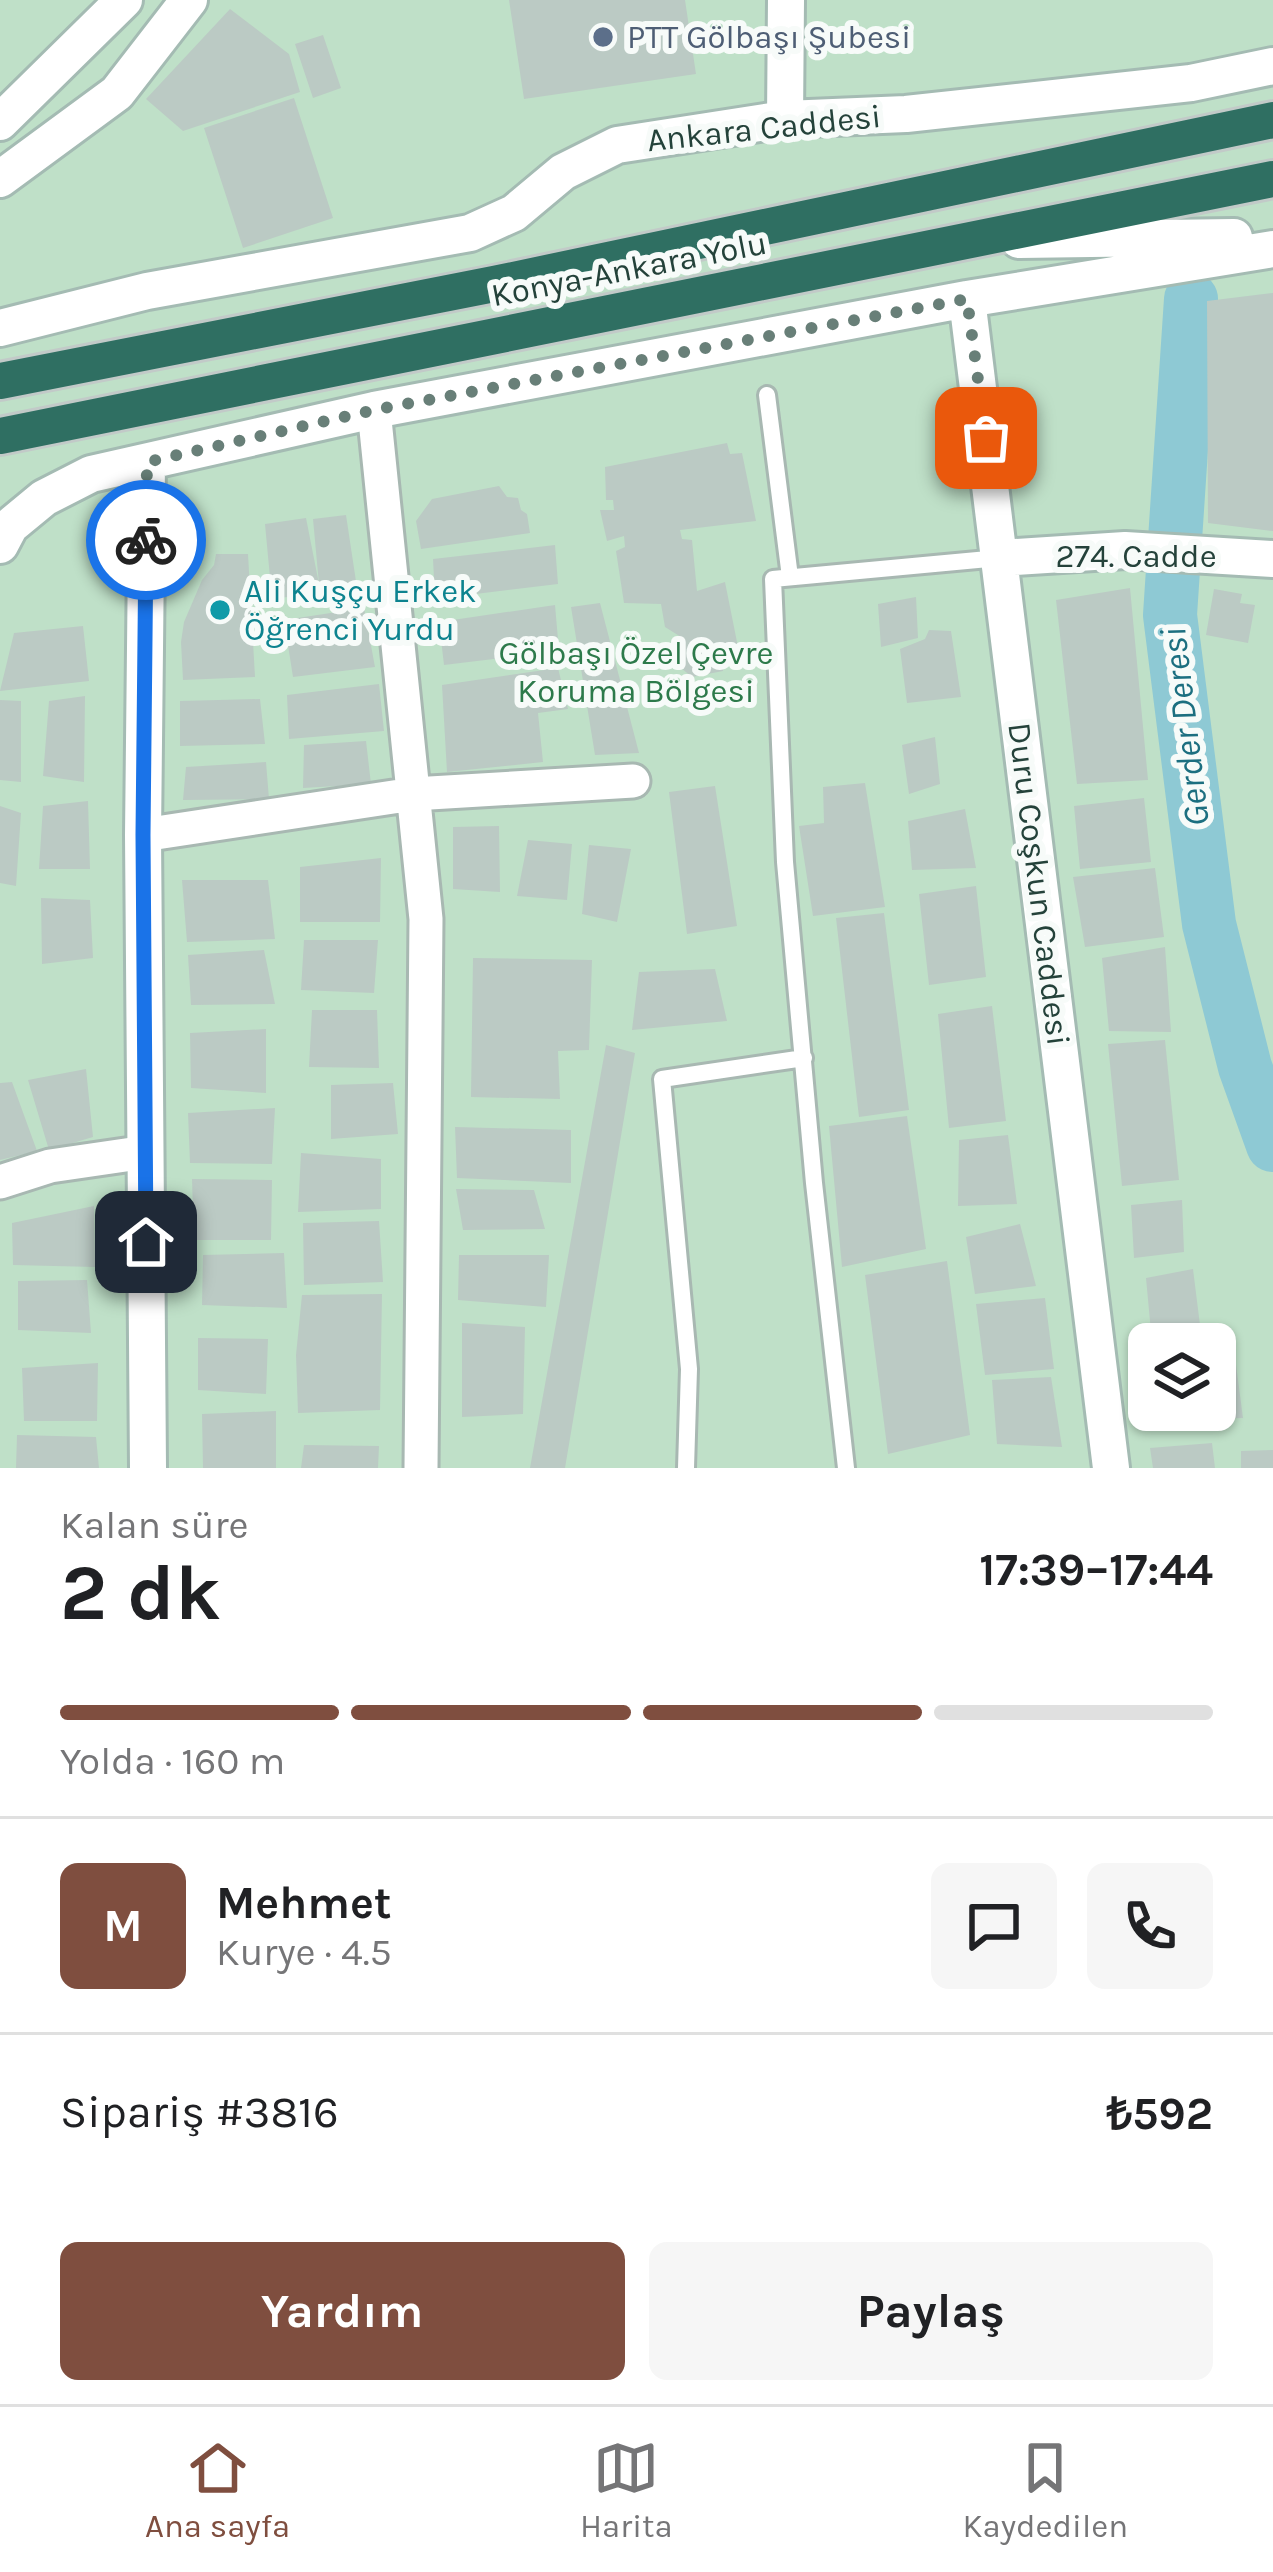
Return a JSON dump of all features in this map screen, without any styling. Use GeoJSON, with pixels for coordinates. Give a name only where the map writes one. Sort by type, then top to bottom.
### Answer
{"type":"FeatureCollection","features":[{"type":"Feature","properties":{"kind":"highway"},"geometry":{"type":"LineString","coordinates":[[0,381],[494,284],[1273,120]]}},
{"type":"Feature","properties":{"kind":"highway","name":"Konya-Ankara Yolu"},"geometry":{"type":"LineString","coordinates":[[0,436],[1273,178]]}},
{"type":"Feature","properties":{"kind":"street"},"geometry":{"type":"LineString","coordinates":[[0,122],[124,0]]}},
{"type":"Feature","properties":{"kind":"street"},"geometry":{"type":"LineString","coordinates":[[0,179],[117,93],[189,0]]}},
{"type":"Feature","properties":{"kind":"street"},"geometry":{"type":"LineString","coordinates":[[785,119],[787,0]]}},
{"type":"Feature","properties":{"kind":"street","name":"Ankara Caddesi"},"geometry":{"type":"LineString","coordinates":[[0,328],[147,291],[470,233],[514,213],[563,172],[617,145],[785,119],[906,114],[1191,83],[1273,66]]}},
{"type":"Feature","properties":{"kind":"street"},"geometry":{"type":"LineString","coordinates":[[968,240],[1273,237]]}},
{"type":"Feature","properties":{"kind":"street"},"geometry":{"type":"LineString","coordinates":[[0,545],[10,526],[44,498],[91,474],[374,410],[967,299],[1273,249]]}},
{"type":"Feature","properties":{"kind":"street","name":"Duru Coşkun Caddesi"},"geometry":{"type":"LineString","coordinates":[[967,299],[1111,1468]]}},
{"type":"Feature","properties":{"kind":"street"},"geometry":{"type":"LineString","coordinates":[[374,410],[426,919],[421,1468]]}},
{"type":"Feature","properties":{"kind":"street"},"geometry":{"type":"LineString","coordinates":[[147,462],[143,835],[148,1468]]}},
{"type":"Feature","properties":{"kind":"street","name":"274. Cadde"},"geometry":{"type":"LineString","coordinates":[[998,558],[1125,550],[1273,559]]}},
{"type":"Feature","properties":{"kind":"street"},"geometry":{"type":"LineString","coordinates":[[143,835],[413,794],[633,782]]}},
{"type":"Feature","properties":{"kind":"street"},"geometry":{"type":"LineString","coordinates":[[0,1182],[50,1166],[146,1152]]}},
{"type":"Feature","properties":{"kind":"lane"},"geometry":{"type":"LineString","coordinates":[[767,395],[790,577]]}},
{"type":"Feature","properties":{"kind":"lane"},"geometry":{"type":"LineString","coordinates":[[846,1468],[785,862],[773,579],[998,558]]}},
{"type":"Feature","properties":{"kind":"lane"},"geometry":{"type":"LineString","coordinates":[[686,1468],[689,1370],[662,1079],[805,1058]]}},
{"type":"Feature","properties":{"kind":"green space","name":"Gölbaşı Özel Çevre Koruma Bölgesi"},"geometry":{"type":"Polygon","coordinates":[[[0,0],[1273,0],[1273,1468],[0,1468],[0,0]]]}},
{"type":"Feature","properties":{"kind":"building","name":"PTT Gölbaşı Şubesi"},"geometry":{"type":"Polygon","coordinates":[[[509,0],[685,0],[696,74],[524,99],[509,0]]]}},
{"type":"Feature","properties":{"kind":"building"},"geometry":{"type":"Polygon","coordinates":[[[230,9],[289,54],[300,92],[183,131],[146,99],[230,9]]]}},
{"type":"Feature","properties":{"kind":"building"},"geometry":{"type":"Polygon","coordinates":[[[323,35],[341,88],[313,98],[295,44],[323,35]]]}},
{"type":"Feature","properties":{"kind":"building"},"geometry":{"type":"Polygon","coordinates":[[[294,98],[333,218],[243,248],[204,128],[294,98]]]}},
{"type":"Feature","properties":{"kind":"building"},"geometry":{"type":"Polygon","coordinates":[[[1273,293],[1273,531],[1208,523],[1207,301],[1273,293]]]}},
{"type":"Feature","properties":{"kind":"building"},"geometry":{"type":"Polygon","coordinates":[[[727,443],[730,454],[742,453],[756,521],[680,530],[682,539],[692,540],[697,591],[725,582],[739,652],[726,653],[723,671],[692,677],[670,659],[679,653],[681,637],[665,627],[661,604],[624,603],[616,551],[625,547],[624,536],[607,541],[600,510],[614,510],[613,500],[606,500],[605,467],[727,443]]]}},
{"type":"Feature","properties":{"kind":"building"},"geometry":{"type":"Polygon","coordinates":[[[499,486],[507,497],[518,498],[530,533],[421,549],[416,521],[432,499],[499,486]]]}},
{"type":"Feature","properties":{"kind":"building"},"geometry":{"type":"Polygon","coordinates":[[[346,515],[357,588],[272,599],[265,524],[306,518],[319,584],[313,519],[346,515]]]}},
{"type":"Feature","properties":{"kind":"building"},"geometry":{"type":"Polygon","coordinates":[[[555,545],[558,584],[435,599],[433,559],[555,545]]]}},
{"type":"Feature","properties":{"kind":"building","name":"Ali Kuşçu Erkek Öğrenci Yurdu"},"geometry":{"type":"Polygon","coordinates":[[[216,554],[248,554],[255,677],[183,680],[184,622],[216,554]]]}},
{"type":"Feature","properties":{"kind":"building"},"geometry":{"type":"Polygon","coordinates":[[[1130,588],[1148,780],[1077,784],[1056,600],[1130,588]]]}},
{"type":"Feature","properties":{"kind":"building"},"geometry":{"type":"Polygon","coordinates":[[[1214,589],[1242,594],[1240,603],[1255,605],[1248,643],[1206,635],[1214,589]]]}},
{"type":"Feature","properties":{"kind":"building"},"geometry":{"type":"Polygon","coordinates":[[[916,597],[918,638],[881,647],[878,604],[916,597]]]}},
{"type":"Feature","properties":{"kind":"building"},"geometry":{"type":"Polygon","coordinates":[[[600,603],[639,753],[595,755],[571,607],[600,603]]]}},
{"type":"Feature","properties":{"kind":"building"},"geometry":{"type":"Polygon","coordinates":[[[555,605],[559,651],[444,665],[439,622],[555,605]]]}},
{"type":"Feature","properties":{"kind":"building"},"geometry":{"type":"Polygon","coordinates":[[[364,608],[375,667],[293,677],[284,620],[364,608]]]}},
{"type":"Feature","properties":{"kind":"building"},"geometry":{"type":"Polygon","coordinates":[[[83,626],[89,681],[0,691],[14,633],[83,626]]]}},
{"type":"Feature","properties":{"kind":"building"},"geometry":{"type":"Polygon","coordinates":[[[929,630],[951,631],[961,697],[907,703],[900,649],[925,639],[929,630]]]}},
{"type":"Feature","properties":{"kind":"building"},"geometry":{"type":"Polygon","coordinates":[[[558,668],[568,709],[538,713],[543,762],[447,772],[442,685],[558,668]]]}},
{"type":"Feature","properties":{"kind":"building"},"geometry":{"type":"Polygon","coordinates":[[[379,684],[384,731],[289,739],[287,695],[379,684]]]}},
{"type":"Feature","properties":{"kind":"building"},"geometry":{"type":"Polygon","coordinates":[[[85,696],[84,782],[43,776],[49,701],[85,696]]]}},
{"type":"Feature","properties":{"kind":"building"},"geometry":{"type":"Polygon","coordinates":[[[260,699],[265,744],[180,746],[180,701],[260,699]]]}},
{"type":"Feature","properties":{"kind":"building"},"geometry":{"type":"Polygon","coordinates":[[[0,700],[21,701],[21,782],[0,780],[0,700]]]}},
{"type":"Feature","properties":{"kind":"building"},"geometry":{"type":"Polygon","coordinates":[[[935,737],[940,784],[909,794],[902,745],[935,737]]]}},
{"type":"Feature","properties":{"kind":"building"},"geometry":{"type":"Polygon","coordinates":[[[366,741],[371,784],[303,788],[304,745],[366,741]]]}},
{"type":"Feature","properties":{"kind":"building"},"geometry":{"type":"Polygon","coordinates":[[[266,762],[269,799],[183,800],[186,767],[266,762]]]}},
{"type":"Feature","properties":{"kind":"building"},"geometry":{"type":"Polygon","coordinates":[[[865,783],[885,907],[813,916],[799,826],[824,823],[823,787],[865,783]]]}},
{"type":"Feature","properties":{"kind":"building"},"geometry":{"type":"Polygon","coordinates":[[[715,786],[737,926],[687,934],[669,792],[715,786]]]}},
{"type":"Feature","properties":{"kind":"building"},"geometry":{"type":"Polygon","coordinates":[[[1144,798],[1151,862],[1080,869],[1074,806],[1144,798]]]}},
{"type":"Feature","properties":{"kind":"building"},"geometry":{"type":"Polygon","coordinates":[[[88,801],[90,869],[39,869],[43,806],[88,801]]]}},
{"type":"Feature","properties":{"kind":"building"},"geometry":{"type":"Polygon","coordinates":[[[0,806],[21,813],[16,886],[0,883],[0,806]]]}},
{"type":"Feature","properties":{"kind":"building"},"geometry":{"type":"Polygon","coordinates":[[[965,809],[976,868],[912,870],[908,821],[965,809]]]}},
{"type":"Feature","properties":{"kind":"building"},"geometry":{"type":"Polygon","coordinates":[[[499,826],[500,892],[453,889],[453,827],[499,826]]]}},
{"type":"Feature","properties":{"kind":"building"},"geometry":{"type":"Polygon","coordinates":[[[528,840],[572,844],[567,900],[517,896],[528,840]]]}},
{"type":"Feature","properties":{"kind":"building"},"geometry":{"type":"Polygon","coordinates":[[[589,845],[631,849],[617,922],[582,914],[589,845]]]}},
{"type":"Feature","properties":{"kind":"building"},"geometry":{"type":"Polygon","coordinates":[[[381,858],[380,922],[300,922],[300,867],[381,858]]]}},
{"type":"Feature","properties":{"kind":"building"},"geometry":{"type":"Polygon","coordinates":[[[1155,868],[1164,937],[1085,947],[1073,877],[1155,868]]]}},
{"type":"Feature","properties":{"kind":"building"},"geometry":{"type":"Polygon","coordinates":[[[182,880],[268,880],[275,939],[187,942],[182,880]]]}},
{"type":"Feature","properties":{"kind":"building"},"geometry":{"type":"Polygon","coordinates":[[[976,886],[986,977],[929,985],[919,894],[976,886]]]}},
{"type":"Feature","properties":{"kind":"building"},"geometry":{"type":"Polygon","coordinates":[[[41,898],[90,900],[93,958],[42,964],[41,898]]]}},
{"type":"Feature","properties":{"kind":"building"},"geometry":{"type":"Polygon","coordinates":[[[884,913],[909,1110],[859,1117],[836,918],[884,913]]]}},
{"type":"Feature","properties":{"kind":"building"},"geometry":{"type":"Polygon","coordinates":[[[304,940],[378,940],[374,993],[301,990],[304,940]]]}},
{"type":"Feature","properties":{"kind":"building"},"geometry":{"type":"Polygon","coordinates":[[[1165,947],[1171,1032],[1109,1031],[1102,958],[1165,947]]]}},
{"type":"Feature","properties":{"kind":"building"},"geometry":{"type":"Polygon","coordinates":[[[264,950],[275,1004],[191,1005],[188,955],[264,950]]]}},
{"type":"Feature","properties":{"kind":"building"},"geometry":{"type":"Polygon","coordinates":[[[473,958],[592,960],[589,1050],[558,1051],[560,1099],[471,1097],[473,958]]]}},
{"type":"Feature","properties":{"kind":"building"},"geometry":{"type":"Polygon","coordinates":[[[715,969],[727,1021],[632,1030],[639,972],[715,969]]]}},
{"type":"Feature","properties":{"kind":"building"},"geometry":{"type":"Polygon","coordinates":[[[992,1006],[1006,1121],[949,1128],[938,1014],[992,1006]]]}},
{"type":"Feature","properties":{"kind":"building"},"geometry":{"type":"Polygon","coordinates":[[[312,1010],[377,1010],[379,1068],[309,1067],[312,1010]]]}},
{"type":"Feature","properties":{"kind":"building"},"geometry":{"type":"Polygon","coordinates":[[[266,1029],[266,1093],[191,1088],[190,1033],[266,1029]]]}},
{"type":"Feature","properties":{"kind":"building"},"geometry":{"type":"Polygon","coordinates":[[[1165,1040],[1179,1180],[1122,1186],[1108,1044],[1165,1040]]]}},
{"type":"Feature","properties":{"kind":"building"},"geometry":{"type":"Polygon","coordinates":[[[606,1045],[635,1053],[565,1468],[530,1468],[606,1045]]]}},
{"type":"Feature","properties":{"kind":"building"},"geometry":{"type":"Polygon","coordinates":[[[86,1069],[93,1137],[49,1150],[28,1080],[86,1069]]]}},
{"type":"Feature","properties":{"kind":"building"},"geometry":{"type":"Polygon","coordinates":[[[12,1082],[37,1151],[0,1160],[0,1083],[12,1082]]]}},
{"type":"Feature","properties":{"kind":"building"},"geometry":{"type":"Polygon","coordinates":[[[393,1083],[398,1134],[331,1139],[331,1085],[393,1083]]]}},
{"type":"Feature","properties":{"kind":"building"},"geometry":{"type":"Polygon","coordinates":[[[275,1108],[272,1164],[190,1163],[188,1113],[275,1108]]]}},
{"type":"Feature","properties":{"kind":"building"},"geometry":{"type":"Polygon","coordinates":[[[907,1116],[926,1249],[842,1267],[829,1126],[907,1116]]]}},
{"type":"Feature","properties":{"kind":"building"},"geometry":{"type":"Polygon","coordinates":[[[455,1127],[571,1130],[571,1183],[457,1178],[455,1127]]]}},
{"type":"Feature","properties":{"kind":"building"},"geometry":{"type":"Polygon","coordinates":[[[1008,1135],[1017,1204],[958,1206],[959,1140],[1008,1135]]]}},
{"type":"Feature","properties":{"kind":"building"},"geometry":{"type":"Polygon","coordinates":[[[301,1153],[381,1159],[381,1209],[298,1212],[301,1153]]]}},
{"type":"Feature","properties":{"kind":"building"},"geometry":{"type":"Polygon","coordinates":[[[192,1179],[272,1180],[271,1240],[194,1240],[192,1179]]]}},
{"type":"Feature","properties":{"kind":"building"},"geometry":{"type":"Polygon","coordinates":[[[456,1189],[534,1190],[545,1229],[463,1230],[456,1189]]]}},
{"type":"Feature","properties":{"kind":"building"},"geometry":{"type":"Polygon","coordinates":[[[1182,1200],[1184,1252],[1134,1258],[1131,1205],[1182,1200]]]}},
{"type":"Feature","properties":{"kind":"building"},"geometry":{"type":"Polygon","coordinates":[[[94,1206],[95,1267],[13,1265],[12,1223],[94,1206]]]}},
{"type":"Feature","properties":{"kind":"building"},"geometry":{"type":"Polygon","coordinates":[[[379,1221],[383,1282],[304,1285],[303,1223],[379,1221]]]}},
{"type":"Feature","properties":{"kind":"building"},"geometry":{"type":"Polygon","coordinates":[[[1020,1224],[1036,1286],[975,1294],[966,1237],[1020,1224]]]}},
{"type":"Feature","properties":{"kind":"building"},"geometry":{"type":"Polygon","coordinates":[[[284,1253],[287,1308],[202,1305],[203,1255],[284,1253]]]}},
{"type":"Feature","properties":{"kind":"building"},"geometry":{"type":"Polygon","coordinates":[[[459,1255],[549,1255],[546,1307],[458,1300],[459,1255]]]}},
{"type":"Feature","properties":{"kind":"building"},"geometry":{"type":"Polygon","coordinates":[[[947,1261],[970,1435],[888,1454],[865,1275],[947,1261]]]}},
{"type":"Feature","properties":{"kind":"building"},"geometry":{"type":"Polygon","coordinates":[[[1193,1269],[1200,1323],[1150,1323],[1146,1278],[1193,1269]]]}},
{"type":"Feature","properties":{"kind":"building"},"geometry":{"type":"Polygon","coordinates":[[[87,1280],[91,1333],[18,1330],[18,1281],[87,1280]]]}},
{"type":"Feature","properties":{"kind":"building"},"geometry":{"type":"Polygon","coordinates":[[[382,1294],[380,1410],[298,1413],[296,1355],[302,1295],[382,1294]]]}},
{"type":"Feature","properties":{"kind":"building"},"geometry":{"type":"Polygon","coordinates":[[[1045,1298],[1054,1369],[985,1375],[976,1304],[1045,1298]]]}},
{"type":"Feature","properties":{"kind":"building"},"geometry":{"type":"Polygon","coordinates":[[[462,1323],[525,1327],[523,1414],[462,1417],[462,1323]]]}},
{"type":"Feature","properties":{"kind":"building"},"geometry":{"type":"Polygon","coordinates":[[[198,1338],[268,1339],[266,1394],[198,1390],[198,1338]]]}},
{"type":"Feature","properties":{"kind":"building"},"geometry":{"type":"Polygon","coordinates":[[[98,1363],[97,1421],[24,1421],[22,1368],[98,1363]]]}},
{"type":"Feature","properties":{"kind":"building"},"geometry":{"type":"Polygon","coordinates":[[[1236,1365],[1243,1418],[1236,1418],[1236,1365]]]}},
{"type":"Feature","properties":{"kind":"building"},"geometry":{"type":"Polygon","coordinates":[[[1051,1377],[1062,1447],[997,1444],[992,1380],[1051,1377]]]}},
{"type":"Feature","properties":{"kind":"building"},"geometry":{"type":"Polygon","coordinates":[[[276,1411],[276,1468],[203,1468],[202,1414],[276,1411]]]}},
{"type":"Feature","properties":{"kind":"building"},"geometry":{"type":"Polygon","coordinates":[[[17,1435],[96,1437],[99,1468],[16,1468],[17,1435]]]}},
{"type":"Feature","properties":{"kind":"building"},"geometry":{"type":"Polygon","coordinates":[[[1212,1443],[1215,1468],[1153,1468],[1150,1448],[1212,1443]]]}},
{"type":"Feature","properties":{"kind":"building"},"geometry":{"type":"Polygon","coordinates":[[[304,1445],[379,1446],[378,1468],[301,1468],[304,1445]]]}},
{"type":"Feature","properties":{"kind":"building"},"geometry":{"type":"Polygon","coordinates":[[[1273,1450],[1273,1468],[1241,1468],[1241,1451],[1273,1450]]]}},
{"type":"Feature","properties":{"kind":"waterway","name":"Gerder Deresi"},"geometry":{"type":"LineString","coordinates":[[1191,299],[1170,615],[1209,924],[1245,1067],[1273,1145]]}},
{"type":"Feature","properties":{"kind":"way so far"},"geometry":{"type":"LineString","coordinates":[[146,540],[147,462],[374,410],[967,299],[986,438]]}},
{"type":"Feature","properties":{"kind":"place","name":"PTT Gölbaşı Şubesi"},"geometry":{"type":"Point","coordinates":[603,37]}},
{"type":"Feature","properties":{"kind":"place","name":"Ali Kuşçu Erkek Öğrenci Yurdu"},"geometry":{"type":"Point","coordinates":[220,610]}},
{"type":"Feature","properties":{"kind":"route"},"geometry":{"type":"LineString","coordinates":[[146,540],[146,1242]]}}]}
